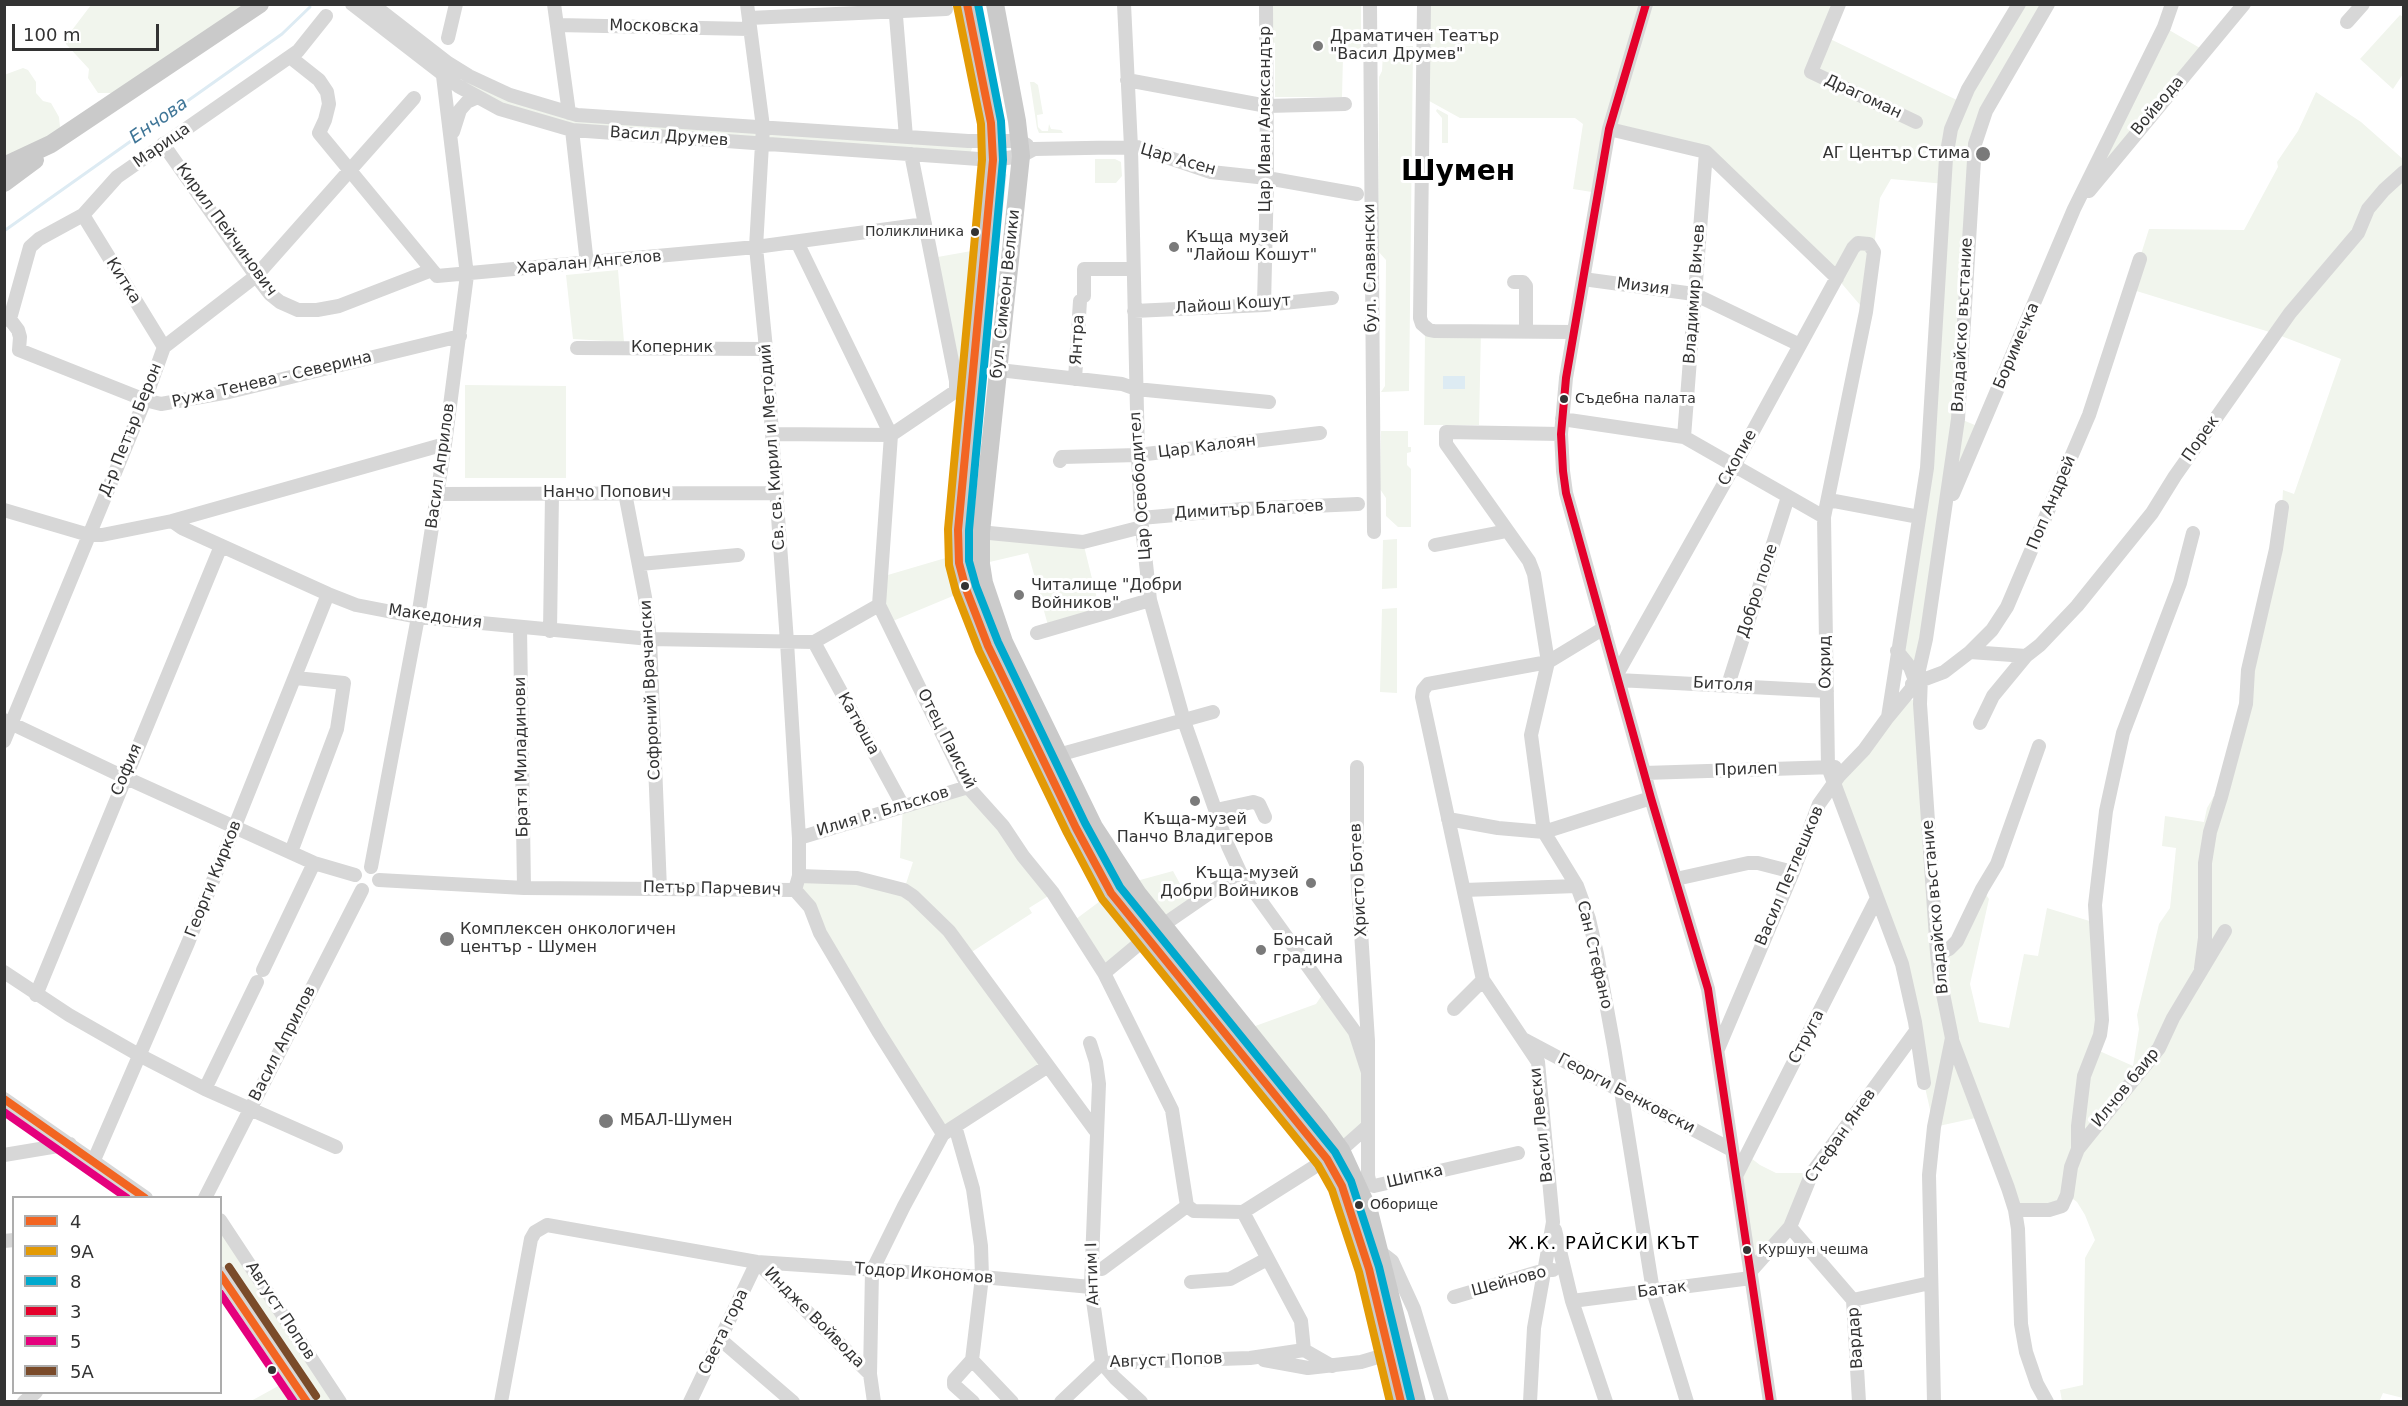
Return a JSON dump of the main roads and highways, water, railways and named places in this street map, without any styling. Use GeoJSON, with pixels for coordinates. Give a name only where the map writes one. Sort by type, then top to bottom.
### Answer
{"type":"FeatureCollection","features":[{"type":"Feature","properties":{"kind":"main road"},"geometry":{"type":"LineString","coordinates":[[4,166],[51,144],[119,101],[260,4]]}},
{"type":"Feature","properties":{"kind":"main road","name":"бул. Симеон Велики"},"geometry":{"type":"LineString","coordinates":[[967,4],[991,123],[993,150],[958,530],[959,563],[966,589],[988,646],[1076,828],[1111,892],[1146,938],[1357,1181],[1368,1211],[1418,1401]]}},
{"type":"Feature","properties":{"kind":"main road","name":"бул. Симеон Велики"},"geometry":{"type":"LineString","coordinates":[[995,4],[1025,148],[981,532],[981,564],[984,583],[1004,642],[1100,836],[1129,883],[1334,1154],[1342,1186],[1355,1221],[1401,1401]]}},
{"type":"Feature","properties":{"kind":"main road"},"geometry":{"type":"LineString","coordinates":[[4,183],[29,166],[51,144]]}},
{"type":"Feature","properties":{"kind":"main road"},"geometry":{"type":"LineString","coordinates":[[4,160],[25,157]]}},
{"type":"Feature","properties":{"kind":"waterway"},"geometry":{"type":"LineString","coordinates":[[980,4],[1003,121]]}},
{"type":"Feature","properties":{"kind":"waterway","name":"Енчова"},"geometry":{"type":"LineString","coordinates":[[4,231],[282,34],[310,7]]}},
{"type":"Feature","properties":{"kind":"waterway"},"geometry":{"type":"LineString","coordinates":[[973,486],[1005,175]]}},
{"type":"Feature","properties":{"kind":"place","name":"Драматичен Театър \"Васил Друмев\""},"geometry":{"type":"Point","coordinates":[1318,46]}},
{"type":"Feature","properties":{"kind":"place","name":"АГ Център Стима"},"geometry":{"type":"Point","coordinates":[1983,154]}},
{"type":"Feature","properties":{"kind":"place","name":"Поликлиника"},"geometry":{"type":"Point","coordinates":[975,232]}},
{"type":"Feature","properties":{"kind":"place","name":"Къща музей \"Лайош Кошут\""},"geometry":{"type":"Point","coordinates":[1174,247]}},
{"type":"Feature","properties":{"kind":"place","name":"Съдебна палата"},"geometry":{"type":"Point","coordinates":[1564,399]}},
{"type":"Feature","properties":{"kind":"place","name":"Читалище \"Добри Войников\""},"geometry":{"type":"Point","coordinates":[1019,595]}},
{"type":"Feature","properties":{"kind":"place","name":"Къща-музей Панчо Владигеров"},"geometry":{"type":"Point","coordinates":[1195,801]}},
{"type":"Feature","properties":{"kind":"place","name":"Къща-музей Добри Войников"},"geometry":{"type":"Point","coordinates":[1311,883]}},
{"type":"Feature","properties":{"kind":"place","name":"￼Комплексен онкологичен център - Шумен"},"geometry":{"type":"Point","coordinates":[447,939]}},
{"type":"Feature","properties":{"kind":"place","name":"Бонсай градина"},"geometry":{"type":"Point","coordinates":[1261,950]}},
{"type":"Feature","properties":{"kind":"place","name":"МБАЛ-Шумен"},"geometry":{"type":"Point","coordinates":[606,1121]}},
{"type":"Feature","properties":{"kind":"place","name":"Оборище"},"geometry":{"type":"Point","coordinates":[1359,1205]}},
{"type":"Feature","properties":{"kind":"place","name":"Куршун чешма"},"geometry":{"type":"Point","coordinates":[1747,1250]}},
{"type":"Feature","properties":{"kind":"district","name":"Шумен"},"geometry":{"type":"Point","coordinates":[1458,173]}},
{"type":"Feature","properties":{"kind":"district","name":"Ж.К. РАЙСКИ КЪТ"},"geometry":{"type":"Point","coordinates":[1604,1244]}}]}
